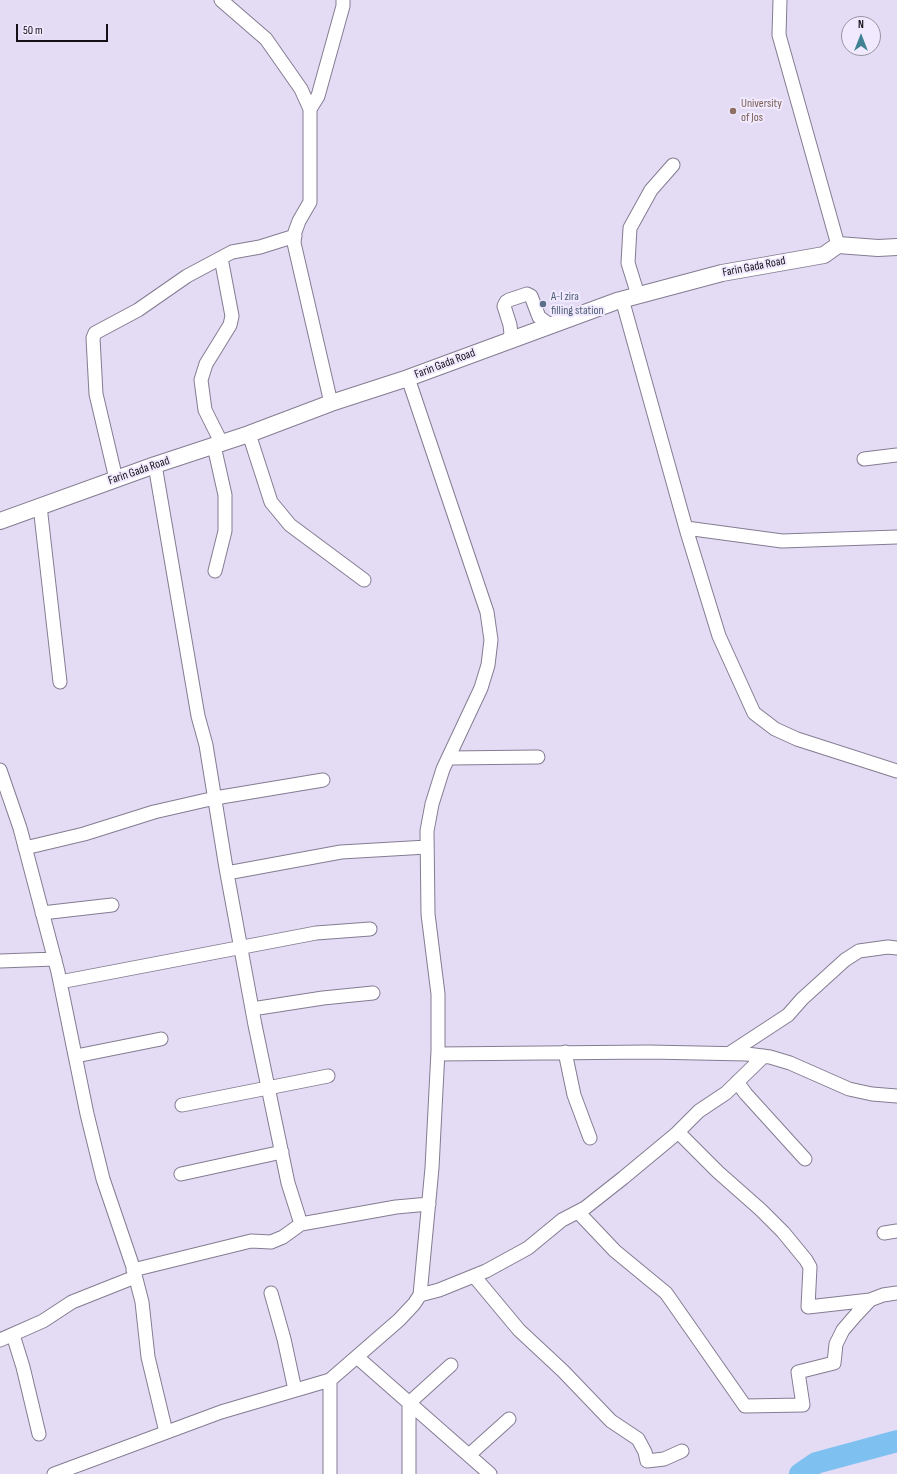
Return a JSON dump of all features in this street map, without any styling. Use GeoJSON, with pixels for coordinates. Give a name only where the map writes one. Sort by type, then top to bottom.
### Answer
{"type":"FeatureCollection","features":[{"type":"Feature","properties":{"kind":"main road"},"geometry":{"type":"LineString","coordinates":[[838,245],[878,248],[897,247]]}},
{"type":"Feature","properties":{"kind":"main road","name":"Farin Gada Road"},"geometry":{"type":"LineString","coordinates":[[0,521],[155,465],[249,434],[331,403],[408,378],[622,299],[722,273],[824,254],[838,245]]}},
{"type":"Feature","properties":{"kind":"street"},"geometry":{"type":"LineString","coordinates":[[221,0],[266,39],[301,89],[310,109],[310,202],[299,221],[295,236],[297,260],[331,403]]}},
{"type":"Feature","properties":{"kind":"street"},"geometry":{"type":"LineString","coordinates":[[310,109],[318,96],[343,6],[343,0]]}},
{"type":"Feature","properties":{"kind":"street"},"geometry":{"type":"LineString","coordinates":[[780,0],[779,35],[838,245]]}},
{"type":"Feature","properties":{"kind":"street"},"geometry":{"type":"LineString","coordinates":[[638,295],[628,263],[630,228],[651,190],[673,165]]}},
{"type":"Feature","properties":{"kind":"street"},"geometry":{"type":"LineString","coordinates":[[116,479],[96,394],[93,338],[95,333],[138,310],[187,276],[232,252],[260,247],[295,236]]}},
{"type":"Feature","properties":{"kind":"street"},"geometry":{"type":"LineString","coordinates":[[215,571],[225,531],[225,495],[218,445],[205,410],[201,380],[206,364],[230,325],[232,316],[221,258]]}},
{"type":"Feature","properties":{"kind":"street"},"geometry":{"type":"LineString","coordinates":[[508,340],[511,334],[510,325],[504,306],[509,300],[527,294],[530,296],[539,317],[550,325]]}},
{"type":"Feature","properties":{"kind":"street"},"geometry":{"type":"LineString","coordinates":[[622,299],[686,528],[719,636],[754,713],[775,729],[797,739],[897,770]]}},
{"type":"Feature","properties":{"kind":"street"},"geometry":{"type":"LineString","coordinates":[[54,1474],[68,1472],[166,1432],[221,1412],[330,1380],[399,1320],[420,1295],[429,1204],[438,1054],[438,994],[428,914],[427,831],[432,804],[443,769],[482,688],[488,665],[491,640],[487,612],[408,378]]}},
{"type":"Feature","properties":{"kind":"street"},"geometry":{"type":"LineString","coordinates":[[249,434],[271,502],[290,525],[364,580]]}},
{"type":"Feature","properties":{"kind":"street"},"geometry":{"type":"LineString","coordinates":[[864,459],[897,455]]}},
{"type":"Feature","properties":{"kind":"street"},"geometry":{"type":"LineString","coordinates":[[155,465],[198,716],[206,745],[240,947],[288,1184],[301,1224]]}},
{"type":"Feature","properties":{"kind":"street"},"geometry":{"type":"LineString","coordinates":[[40,506],[60,682]]}},
{"type":"Feature","properties":{"kind":"street"},"geometry":{"type":"LineString","coordinates":[[686,528],[782,541],[897,537]]}},
{"type":"Feature","properties":{"kind":"street"},"geometry":{"type":"LineString","coordinates":[[449,758],[538,757]]}},
{"type":"Feature","properties":{"kind":"street"},"geometry":{"type":"LineString","coordinates":[[0,770],[25,848],[55,959],[87,1114],[103,1179],[142,1302],[148,1357],[166,1432]]}},
{"type":"Feature","properties":{"kind":"street"},"geometry":{"type":"LineString","coordinates":[[25,848],[84,834],[154,812],[215,798],[323,780]]}},
{"type":"Feature","properties":{"kind":"street"},"geometry":{"type":"LineString","coordinates":[[227,873],[340,852],[427,847]]}},
{"type":"Feature","properties":{"kind":"street"},"geometry":{"type":"LineString","coordinates":[[42,913],[112,905]]}},
{"type":"Feature","properties":{"kind":"street"},"geometry":{"type":"LineString","coordinates":[[60,982],[316,933],[370,929]]}},
{"type":"Feature","properties":{"kind":"street"},"geometry":{"type":"LineString","coordinates":[[730,1053],[788,1015],[802,999],[844,960],[859,951],[888,947],[897,948]]}},
{"type":"Feature","properties":{"kind":"street"},"geometry":{"type":"LineString","coordinates":[[0,961],[55,959]]}},
{"type":"Feature","properties":{"kind":"street"},"geometry":{"type":"LineString","coordinates":[[252,1009],[323,998],[373,993]]}},
{"type":"Feature","properties":{"kind":"street"},"geometry":{"type":"LineString","coordinates":[[76,1056],[161,1040]]}},
{"type":"Feature","properties":{"kind":"street"},"geometry":{"type":"LineString","coordinates":[[438,1054],[565,1052],[730,1053],[764,1056],[790,1063],[849,1089],[872,1094],[897,1096]]}},
{"type":"Feature","properties":{"kind":"street"},"geometry":{"type":"LineString","coordinates":[[565,1052],[574,1095],[590,1138]]}},
{"type":"Feature","properties":{"kind":"street"},"geometry":{"type":"LineString","coordinates":[[420,1295],[439,1290],[474,1276],[528,1248],[562,1220],[578,1212],[623,1178],[678,1132],[699,1111],[726,1093],[764,1056]]}},
{"type":"Feature","properties":{"kind":"street"},"geometry":{"type":"LineString","coordinates":[[182,1105],[328,1076]]}},
{"type":"Feature","properties":{"kind":"street"},"geometry":{"type":"LineString","coordinates":[[737,1082],[805,1159]]}},
{"type":"Feature","properties":{"kind":"street"},"geometry":{"type":"LineString","coordinates":[[678,1132],[718,1172],[761,1210],[783,1232],[806,1260],[810,1267],[808,1307],[870,1300],[883,1295],[897,1293]]}},
{"type":"Feature","properties":{"kind":"street"},"geometry":{"type":"LineString","coordinates":[[181,1174],[282,1152]]}},
{"type":"Feature","properties":{"kind":"street"},"geometry":{"type":"LineString","coordinates":[[0,1340],[43,1321],[72,1302],[134,1274],[251,1241],[271,1242],[283,1237],[301,1224],[396,1207],[429,1204]]}},
{"type":"Feature","properties":{"kind":"street"},"geometry":{"type":"LineString","coordinates":[[578,1212],[615,1251],[666,1293],[745,1406],[803,1405],[798,1372],[834,1363],[836,1344],[842,1330],[870,1300]]}},
{"type":"Feature","properties":{"kind":"street"},"geometry":{"type":"LineString","coordinates":[[884,1233],[897,1231]]}},
{"type":"Feature","properties":{"kind":"street"},"geometry":{"type":"LineString","coordinates":[[474,1276],[519,1330],[563,1371],[611,1421],[638,1439],[646,1452],[647,1461],[664,1459],[682,1451]]}},
{"type":"Feature","properties":{"kind":"street"},"geometry":{"type":"LineString","coordinates":[[271,1293],[284,1339],[295,1390]]}},
{"type":"Feature","properties":{"kind":"street"},"geometry":{"type":"LineString","coordinates":[[13,1335],[23,1367],[39,1434]]}},
{"type":"Feature","properties":{"kind":"street"},"geometry":{"type":"LineString","coordinates":[[357,1357],[490,1474]]}},
{"type":"Feature","properties":{"kind":"street"},"geometry":{"type":"LineString","coordinates":[[409,1474],[409,1403],[450,1365]]}},
{"type":"Feature","properties":{"kind":"street"},"geometry":{"type":"LineString","coordinates":[[330,1380],[330,1474]]}},
{"type":"Feature","properties":{"kind":"street"},"geometry":{"type":"LineString","coordinates":[[469,1455],[509,1419]]}},
{"type":"Feature","properties":{"kind":"waterway"},"geometry":{"type":"LineString","coordinates":[[800,1474],[816,1463],[897,1441]]}},
{"type":"Feature","properties":{"kind":"place","name":"University of Jos"},"geometry":{"type":"Point","coordinates":[733,111]}},
{"type":"Feature","properties":{"kind":"place","name":"A-l zira filling station"},"geometry":{"type":"Point","coordinates":[543,304]}}]}
